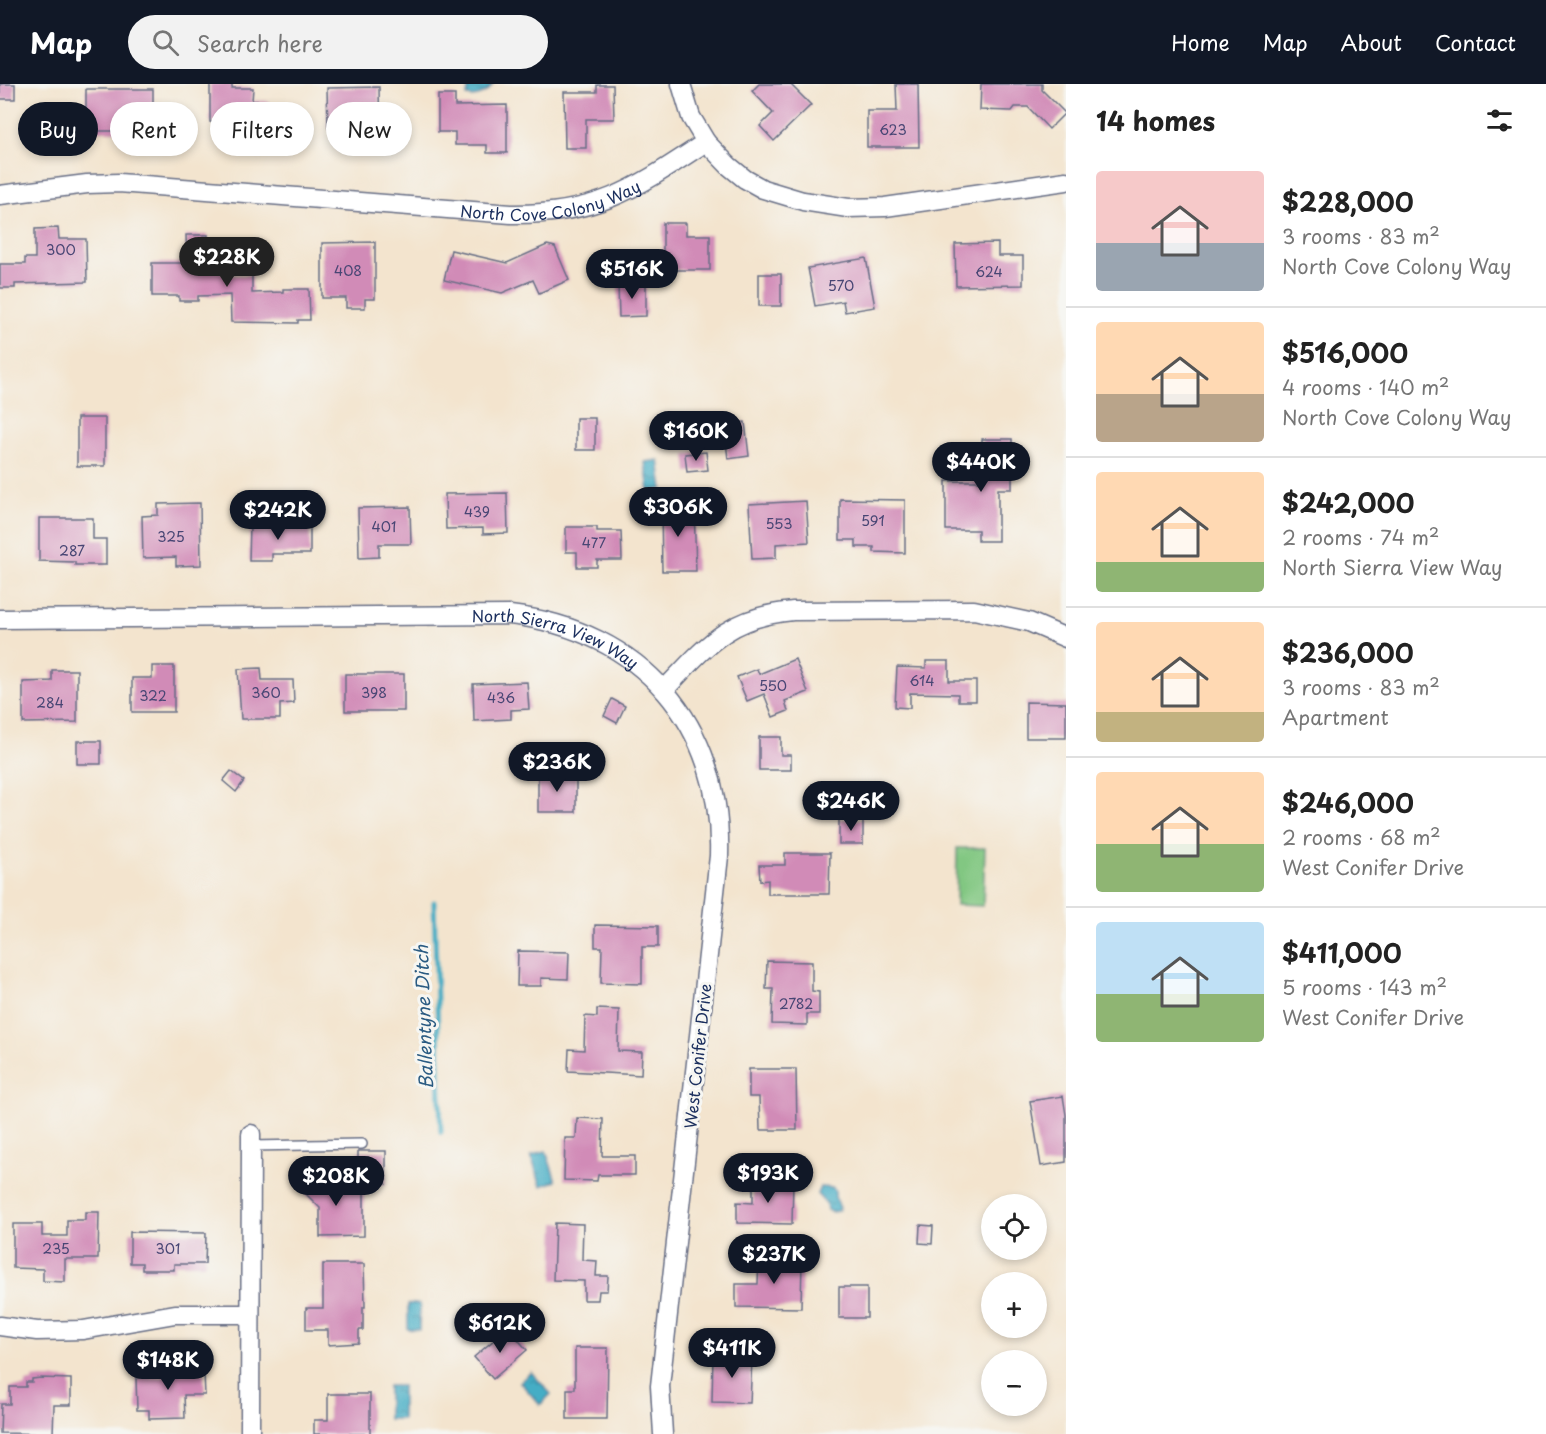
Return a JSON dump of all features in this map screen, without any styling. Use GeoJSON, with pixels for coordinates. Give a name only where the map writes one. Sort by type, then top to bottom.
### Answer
{"type":"FeatureCollection","features":[{"type":"Feature","properties":{"kind":"street"},"geometry":{"type":"LineString","coordinates":[[681,84],[691,117],[706,142],[729,166],[745,179],[764,189],[803,201],[848,208],[885,207],[1066,181]]}},
{"type":"Feature","properties":{"kind":"street","name":"North Cove Colony Way"},"geometry":{"type":"LineString","coordinates":[[0,195],[87,184],[119,183],[511,214],[546,214],[579,209],[619,195],[650,179],[706,142]]}},
{"type":"Feature","properties":{"kind":"street"},"geometry":{"type":"LineString","coordinates":[[664,690],[708,644],[722,633],[756,617],[774,613],[816,610],[974,610],[1029,622],[1066,638]]}},
{"type":"Feature","properties":{"kind":"street","name":"North Sierra View Way"},"geometry":{"type":"LineString","coordinates":[[0,619],[520,616],[567,626],[603,642],[636,663],[664,690]]}},
{"type":"Feature","properties":{"kind":"street","name":"West Conifer Drive"},"geometry":{"type":"LineString","coordinates":[[663,1434],[660,1386],[720,836],[716,797],[706,760],[689,724],[664,690]]}},
{"type":"Feature","properties":{"kind":"street"},"geometry":{"type":"LineString","coordinates":[[250,1434],[251,1140]]}},
{"type":"Feature","properties":{"kind":"street"},"geometry":{"type":"LineString","coordinates":[[0,1326],[37,1331],[82,1330],[153,1316],[249,1314]]}},
{"type":"Feature","properties":{"kind":"lane"},"geometry":{"type":"LineString","coordinates":[[251,1140],[362,1144]]}},
{"type":"Feature","properties":{"kind":"green space"},"geometry":{"type":"Polygon","coordinates":[[[957,848],[985,848],[983,906],[956,905],[957,848]]]}},
{"type":"Feature","properties":{"kind":"water"},"geometry":{"type":"Polygon","coordinates":[[[465,84],[493,84],[482,94],[471,97],[467,96],[468,89],[465,84]]]}},
{"type":"Feature","properties":{"kind":"water"},"geometry":{"type":"Polygon","coordinates":[[[659,460],[663,489],[649,491],[645,462],[659,460]]]}},
{"type":"Feature","properties":{"kind":"water"},"geometry":{"type":"Polygon","coordinates":[[[546,1151],[556,1181],[541,1186],[531,1156],[546,1151]]]}},
{"type":"Feature","properties":{"kind":"water"},"geometry":{"type":"Polygon","coordinates":[[[820,1187],[833,1188],[840,1208],[838,1211],[827,1210],[826,1204],[817,1194],[820,1187]]]}},
{"type":"Feature","properties":{"kind":"water"},"geometry":{"type":"Polygon","coordinates":[[[408,1304],[420,1304],[419,1330],[408,1329],[408,1304]]]}},
{"type":"Feature","properties":{"kind":"water"},"geometry":{"type":"Polygon","coordinates":[[[531,1372],[551,1394],[540,1405],[520,1382],[531,1372]]]}},
{"type":"Feature","properties":{"kind":"water"},"geometry":{"type":"Polygon","coordinates":[[[388,1386],[402,1386],[402,1419],[388,1419],[388,1386]]]}},
{"type":"Feature","properties":{"kind":"building"},"geometry":{"type":"Polygon","coordinates":[[[0,84],[15,84],[15,99],[0,99],[0,84]]]}},
{"type":"Feature","properties":{"kind":"building"},"geometry":{"type":"Polygon","coordinates":[[[210,84],[232,84],[232,88],[253,88],[252,101],[269,101],[269,102],[210,102],[210,84]]]}},
{"type":"Feature","properties":{"kind":"building"},"geometry":{"type":"Polygon","coordinates":[[[759,84],[790,84],[811,105],[774,141],[760,126],[773,113],[752,91],[759,84]]]}},
{"type":"Feature","properties":{"kind":"building"},"geometry":{"type":"Polygon","coordinates":[[[896,84],[918,84],[919,147],[867,147],[867,111],[897,111],[896,84]]]}},
{"type":"Feature","properties":{"kind":"building"},"geometry":{"type":"Polygon","coordinates":[[[981,84],[1042,84],[1042,90],[1065,113],[1049,129],[1028,107],[1015,107],[1012,111],[980,110],[981,84]]]}},
{"type":"Feature","properties":{"kind":"building"},"geometry":{"type":"Polygon","coordinates":[[[597,85],[613,85],[614,119],[586,119],[586,148],[565,148],[564,92],[597,92],[597,85]]]}},
{"type":"Feature","properties":{"kind":"building"},"geometry":{"type":"Polygon","coordinates":[[[379,87],[379,102],[327,102],[327,88],[379,87]]]}},
{"type":"Feature","properties":{"kind":"building"},"geometry":{"type":"Polygon","coordinates":[[[86,89],[153,89],[153,102],[110,102],[110,131],[98,131],[98,102],[86,102],[86,89]]]}},
{"type":"Feature","properties":{"kind":"building"},"geometry":{"type":"Polygon","coordinates":[[[438,95],[455,95],[455,106],[507,105],[507,153],[487,153],[487,145],[455,145],[455,132],[438,132],[438,95]]]}},
{"type":"Feature","properties":{"kind":"building"},"geometry":{"type":"Polygon","coordinates":[[[663,223],[686,223],[686,235],[710,235],[710,270],[663,270],[663,223]]]}},
{"type":"Feature","properties":{"kind":"building"},"geometry":{"type":"Polygon","coordinates":[[[58,228],[59,239],[86,239],[87,282],[15,284],[15,288],[0,288],[0,264],[25,264],[25,258],[35,258],[35,229],[58,228]]]}},
{"type":"Feature","properties":{"kind":"building"},"geometry":{"type":"Polygon","coordinates":[[[186,235],[208,235],[208,266],[223,265],[223,275],[252,275],[252,293],[283,292],[283,289],[309,289],[310,320],[298,320],[298,323],[231,322],[230,295],[198,296],[198,301],[179,301],[179,296],[152,296],[152,263],[187,263],[186,235]]]}},
{"type":"Feature","properties":{"kind":"building"},"geometry":{"type":"Polygon","coordinates":[[[375,242],[375,299],[365,299],[365,308],[346,308],[346,298],[322,298],[322,243],[375,242]]]}},
{"type":"Feature","properties":{"kind":"building"},"geometry":{"type":"Polygon","coordinates":[[[998,243],[998,256],[1023,256],[1023,285],[956,286],[955,244],[998,243]]]}},
{"type":"Feature","properties":{"kind":"building"},"geometry":{"type":"Polygon","coordinates":[[[547,245],[555,247],[569,280],[539,293],[533,280],[502,293],[444,280],[451,250],[507,263],[547,245]]]}},
{"type":"Feature","properties":{"kind":"building"},"geometry":{"type":"Polygon","coordinates":[[[866,258],[875,307],[845,312],[843,301],[815,306],[808,268],[866,258]]]}},
{"type":"Feature","properties":{"kind":"building"},"geometry":{"type":"Polygon","coordinates":[[[759,274],[781,274],[781,306],[759,306],[759,274]]]}},
{"type":"Feature","properties":{"kind":"building"},"geometry":{"type":"Polygon","coordinates":[[[618,283],[646,283],[646,316],[619,317],[618,283]]]}},
{"type":"Feature","properties":{"kind":"building"},"geometry":{"type":"Polygon","coordinates":[[[77,418],[105,418],[105,466],[77,466],[77,418]]]}},
{"type":"Feature","properties":{"kind":"building"},"geometry":{"type":"Polygon","coordinates":[[[576,418],[595,418],[595,450],[576,450],[576,418]]]}},
{"type":"Feature","properties":{"kind":"building"},"geometry":{"type":"Polygon","coordinates":[[[745,422],[749,456],[728,459],[724,425],[745,422]]]}},
{"type":"Feature","properties":{"kind":"building"},"geometry":{"type":"Polygon","coordinates":[[[982,439],[1012,439],[1012,489],[998,489],[998,541],[978,541],[978,530],[946,530],[946,481],[982,481],[982,439]]]}},
{"type":"Feature","properties":{"kind":"building"},"geometry":{"type":"Polygon","coordinates":[[[706,452],[708,470],[687,472],[685,454],[706,452]]]}},
{"type":"Feature","properties":{"kind":"building"},"geometry":{"type":"Polygon","coordinates":[[[507,493],[508,533],[483,534],[483,528],[446,529],[445,494],[507,493]]]}},
{"type":"Feature","properties":{"kind":"building"},"geometry":{"type":"Polygon","coordinates":[[[840,499],[905,500],[905,553],[874,552],[874,547],[856,547],[856,540],[840,540],[840,499]]]}},
{"type":"Feature","properties":{"kind":"building"},"geometry":{"type":"Polygon","coordinates":[[[806,501],[809,542],[776,544],[776,558],[752,559],[749,504],[806,501]]]}},
{"type":"Feature","properties":{"kind":"building"},"geometry":{"type":"Polygon","coordinates":[[[200,503],[201,565],[176,566],[176,557],[143,558],[142,516],[158,515],[158,504],[200,503]]]}},
{"type":"Feature","properties":{"kind":"building"},"geometry":{"type":"Polygon","coordinates":[[[694,505],[696,571],[662,571],[661,506],[694,505]]]}},
{"type":"Feature","properties":{"kind":"building"},"geometry":{"type":"Polygon","coordinates":[[[410,507],[411,544],[379,544],[379,557],[359,558],[358,508],[410,507]]]}},
{"type":"Feature","properties":{"kind":"building"},"geometry":{"type":"Polygon","coordinates":[[[39,518],[93,518],[93,539],[106,539],[106,565],[75,565],[75,562],[39,561],[39,518]]]}},
{"type":"Feature","properties":{"kind":"building"},"geometry":{"type":"Polygon","coordinates":[[[250,525],[310,525],[310,554],[272,554],[272,561],[249,561],[250,525]]]}},
{"type":"Feature","properties":{"kind":"building"},"geometry":{"type":"Polygon","coordinates":[[[566,527],[597,527],[597,531],[621,531],[622,560],[597,560],[597,567],[577,567],[577,552],[566,552],[566,527]]]}},
{"type":"Feature","properties":{"kind":"building"},"geometry":{"type":"Polygon","coordinates":[[[795,659],[808,692],[785,701],[788,711],[773,717],[764,694],[747,701],[737,677],[757,669],[759,674],[795,659]]]}},
{"type":"Feature","properties":{"kind":"building"},"geometry":{"type":"Polygon","coordinates":[[[926,661],[949,661],[949,681],[976,681],[976,701],[958,701],[958,694],[910,693],[910,708],[895,707],[897,667],[926,668],[926,661]]]}},
{"type":"Feature","properties":{"kind":"building"},"geometry":{"type":"Polygon","coordinates":[[[152,666],[174,666],[174,712],[132,712],[132,678],[152,678],[152,666]]]}},
{"type":"Feature","properties":{"kind":"building"},"geometry":{"type":"Polygon","coordinates":[[[261,668],[262,680],[293,680],[294,703],[280,704],[280,719],[241,719],[238,669],[261,668]]]}},
{"type":"Feature","properties":{"kind":"building"},"geometry":{"type":"Polygon","coordinates":[[[52,670],[77,670],[77,722],[23,723],[23,682],[52,681],[52,670]]]}},
{"type":"Feature","properties":{"kind":"building"},"geometry":{"type":"Polygon","coordinates":[[[345,674],[404,674],[404,711],[345,711],[345,674]]]}},
{"type":"Feature","properties":{"kind":"building"},"geometry":{"type":"Polygon","coordinates":[[[527,682],[529,709],[511,710],[511,719],[474,721],[473,684],[527,682]]]}},
{"type":"Feature","properties":{"kind":"building"},"geometry":{"type":"Polygon","coordinates":[[[612,699],[625,706],[617,723],[604,716],[612,699]]]}},
{"type":"Feature","properties":{"kind":"building"},"geometry":{"type":"Polygon","coordinates":[[[1026,702],[1066,703],[1066,738],[1026,738],[1026,702]]]}},
{"type":"Feature","properties":{"kind":"building"},"geometry":{"type":"Polygon","coordinates":[[[759,737],[781,737],[781,755],[791,755],[791,770],[759,770],[759,737]]]}},
{"type":"Feature","properties":{"kind":"building"},"geometry":{"type":"Polygon","coordinates":[[[77,741],[101,741],[101,764],[77,764],[77,741]]]}},
{"type":"Feature","properties":{"kind":"building"},"geometry":{"type":"Polygon","coordinates":[[[231,771],[244,781],[236,792],[223,781],[231,771]]]}},
{"type":"Feature","properties":{"kind":"building"},"geometry":{"type":"Polygon","coordinates":[[[538,775],[576,775],[576,812],[538,812],[538,775]]]}},
{"type":"Feature","properties":{"kind":"building"},"geometry":{"type":"Polygon","coordinates":[[[839,819],[863,819],[863,844],[839,844],[839,819]]]}},
{"type":"Feature","properties":{"kind":"building"},"geometry":{"type":"Polygon","coordinates":[[[785,853],[830,853],[829,894],[768,894],[768,880],[760,881],[759,865],[785,865],[785,853]]]}},
{"type":"Feature","properties":{"kind":"building"},"geometry":{"type":"Polygon","coordinates":[[[595,925],[658,926],[658,947],[642,947],[642,984],[601,983],[602,947],[595,947],[595,925]]]}},
{"type":"Feature","properties":{"kind":"building"},"geometry":{"type":"Polygon","coordinates":[[[518,951],[569,952],[568,979],[541,978],[541,986],[517,986],[518,951]]]}},
{"type":"Feature","properties":{"kind":"building"},"geometry":{"type":"Polygon","coordinates":[[[767,961],[812,962],[812,991],[819,992],[819,1014],[807,1014],[807,1025],[772,1024],[773,989],[766,989],[767,961]]]}},
{"type":"Feature","properties":{"kind":"building"},"geometry":{"type":"Polygon","coordinates":[[[597,1009],[619,1010],[618,1051],[642,1052],[641,1075],[568,1071],[569,1049],[584,1050],[585,1016],[597,1017],[597,1009]]]}},
{"type":"Feature","properties":{"kind":"building"},"geometry":{"type":"Polygon","coordinates":[[[749,1069],[796,1069],[797,1130],[760,1130],[759,1097],[749,1097],[749,1069]]]}},
{"type":"Feature","properties":{"kind":"building"},"geometry":{"type":"Polygon","coordinates":[[[1063,1096],[1066,1115],[1066,1162],[1041,1166],[1030,1101],[1063,1096]]]}},
{"type":"Feature","properties":{"kind":"building"},"geometry":{"type":"Polygon","coordinates":[[[577,1118],[603,1119],[602,1156],[635,1156],[635,1175],[598,1175],[597,1181],[564,1180],[565,1138],[576,1138],[577,1118]]]}},
{"type":"Feature","properties":{"kind":"building"},"geometry":{"type":"Polygon","coordinates":[[[358,1151],[386,1151],[386,1184],[358,1184],[358,1151]]]}},
{"type":"Feature","properties":{"kind":"building"},"geometry":{"type":"Polygon","coordinates":[[[312,1169],[329,1186],[364,1186],[364,1236],[320,1237],[320,1208],[297,1185],[312,1169]]]}},
{"type":"Feature","properties":{"kind":"building"},"geometry":{"type":"Polygon","coordinates":[[[753,1180],[793,1181],[792,1224],[737,1223],[737,1202],[753,1203],[753,1180]]]}},
{"type":"Feature","properties":{"kind":"building"},"geometry":{"type":"Polygon","coordinates":[[[85,1212],[99,1212],[98,1259],[65,1259],[65,1282],[43,1281],[43,1269],[13,1268],[13,1224],[42,1224],[42,1236],[67,1236],[67,1220],[85,1220],[85,1212]]]}},
{"type":"Feature","properties":{"kind":"building"},"geometry":{"type":"Polygon","coordinates":[[[555,1223],[583,1224],[582,1260],[597,1261],[596,1276],[608,1276],[607,1291],[599,1291],[598,1300],[584,1300],[584,1281],[553,1280],[555,1223]]]}},
{"type":"Feature","properties":{"kind":"building"},"geometry":{"type":"Polygon","coordinates":[[[920,1225],[933,1226],[932,1244],[919,1243],[920,1225]]]}},
{"type":"Feature","properties":{"kind":"building"},"geometry":{"type":"Polygon","coordinates":[[[130,1232],[206,1233],[205,1264],[174,1264],[174,1270],[142,1270],[142,1263],[130,1263],[130,1232]]]}},
{"type":"Feature","properties":{"kind":"building"},"geometry":{"type":"Polygon","coordinates":[[[759,1257],[802,1258],[801,1308],[736,1307],[736,1284],[758,1284],[759,1257]]]}},
{"type":"Feature","properties":{"kind":"building"},"geometry":{"type":"Polygon","coordinates":[[[323,1264],[364,1264],[365,1307],[363,1307],[363,1330],[359,1330],[359,1343],[328,1345],[328,1330],[306,1330],[306,1308],[323,1308],[323,1264]]]}},
{"type":"Feature","properties":{"kind":"building"},"geometry":{"type":"Polygon","coordinates":[[[839,1287],[867,1287],[867,1318],[839,1318],[839,1287]]]}},
{"type":"Feature","properties":{"kind":"building"},"geometry":{"type":"Polygon","coordinates":[[[508,1328],[527,1350],[493,1379],[474,1357],[508,1328]]]}},
{"type":"Feature","properties":{"kind":"building"},"geometry":{"type":"Polygon","coordinates":[[[575,1348],[608,1348],[607,1419],[567,1419],[567,1389],[575,1389],[575,1348]]]}},
{"type":"Feature","properties":{"kind":"building"},"geometry":{"type":"Polygon","coordinates":[[[713,1356],[752,1357],[750,1403],[712,1402],[713,1356]]]}},
{"type":"Feature","properties":{"kind":"building"},"geometry":{"type":"Polygon","coordinates":[[[163,1359],[180,1359],[181,1374],[204,1373],[205,1395],[184,1395],[185,1418],[149,1419],[149,1410],[137,1410],[136,1378],[163,1377],[163,1359]]]}},
{"type":"Feature","properties":{"kind":"building"},"geometry":{"type":"Polygon","coordinates":[[[41,1378],[71,1379],[71,1405],[54,1405],[53,1434],[0,1433],[1,1404],[10,1404],[10,1387],[26,1387],[26,1382],[41,1378]]]}},
{"type":"Feature","properties":{"kind":"building"},"geometry":{"type":"Polygon","coordinates":[[[328,1394],[370,1394],[370,1434],[314,1434],[314,1420],[328,1420],[328,1394]]]}},
{"type":"Feature","properties":{"kind":"waterway","name":"Ballentyne Ditch"},"geometry":{"type":"LineString","coordinates":[[434,902],[441,1132]]}}]}
